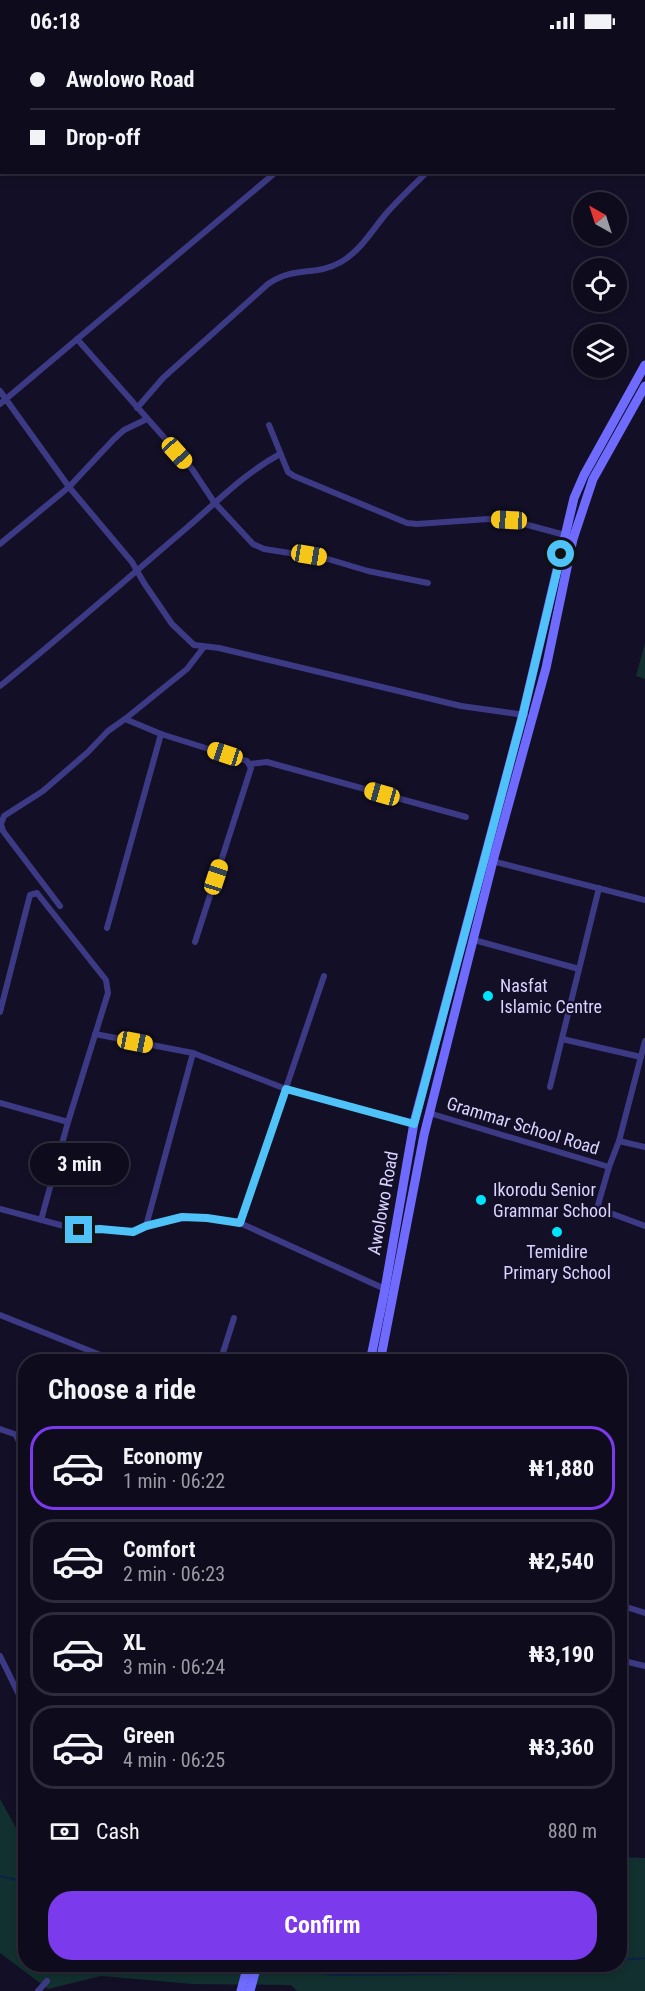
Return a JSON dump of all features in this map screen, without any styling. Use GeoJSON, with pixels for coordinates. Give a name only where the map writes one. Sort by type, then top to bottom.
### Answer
{"type":"FeatureCollection","features":[{"type":"Feature","properties":{"kind":"main road","name":"Awolowo Road"},"geometry":{"type":"LineString","coordinates":[[372,1354],[414,1124],[528,715],[574,498],[645,365]]}},
{"type":"Feature","properties":{"kind":"main road","name":"Awolowo Road"},"geometry":{"type":"LineString","coordinates":[[528,715],[546,668],[573,539],[583,508],[600,464],[645,386]]}},
{"type":"Feature","properties":{"kind":"main road","name":"Awolowo Road"},"geometry":{"type":"LineString","coordinates":[[382,1354],[429,1113],[474,940],[488,860]]}},
{"type":"Feature","properties":{"kind":"main road"},"geometry":{"type":"LineString","coordinates":[[241,1991],[250,1972]]}},
{"type":"Feature","properties":{"kind":"main road"},"geometry":{"type":"LineString","coordinates":[[250,1991],[252,1972]]}},
{"type":"Feature","properties":{"kind":"street"},"geometry":{"type":"LineString","coordinates":[[3,402],[274,174]]}},
{"type":"Feature","properties":{"kind":"street"},"geometry":{"type":"LineString","coordinates":[[137,408],[163,378],[280,275],[329,268],[354,253],[400,198],[425,174]]}},
{"type":"Feature","properties":{"kind":"street"},"geometry":{"type":"LineString","coordinates":[[77,339],[192,469],[214,502],[253,544],[264,549],[328,559],[368,571],[428,583]]}},
{"type":"Feature","properties":{"kind":"street"},"geometry":{"type":"LineString","coordinates":[[0,391],[3,402],[137,571],[183,637],[194,645],[219,648],[461,706],[528,715]]}},
{"type":"Feature","properties":{"kind":"street"},"geometry":{"type":"LineString","coordinates":[[0,544],[69,487],[124,430],[147,419]]}},
{"type":"Feature","properties":{"kind":"street"},"geometry":{"type":"LineString","coordinates":[[270,425],[288,472],[407,523],[509,520],[566,535]]}},
{"type":"Feature","properties":{"kind":"street"},"geometry":{"type":"LineString","coordinates":[[0,686],[137,571],[214,502],[261,465],[280,454]]}},
{"type":"Feature","properties":{"kind":"street"},"geometry":{"type":"LineString","coordinates":[[60,906],[3,831],[1,824],[4,816],[43,791],[88,752],[108,730],[187,669],[204,647]]}},
{"type":"Feature","properties":{"kind":"street"},"geometry":{"type":"LineString","coordinates":[[125,719],[161,734],[250,764],[267,762],[466,817]]}},
{"type":"Feature","properties":{"kind":"street"},"geometry":{"type":"LineString","coordinates":[[107,928],[161,734]]}},
{"type":"Feature","properties":{"kind":"street"},"geometry":{"type":"LineString","coordinates":[[195,942],[251,768],[250,764]]}},
{"type":"Feature","properties":{"kind":"street"},"geometry":{"type":"LineString","coordinates":[[488,860],[644,900],[645,892]]}},
{"type":"Feature","properties":{"kind":"street"},"geometry":{"type":"LineString","coordinates":[[550,1087],[599,888]]}},
{"type":"Feature","properties":{"kind":"street"},"geometry":{"type":"LineString","coordinates":[[0,1012],[30,895],[37,893],[106,980],[108,993],[68,1122],[42,1220]]}},
{"type":"Feature","properties":{"kind":"street"},"geometry":{"type":"LineString","coordinates":[[474,940],[579,969]]}},
{"type":"Feature","properties":{"kind":"street"},"geometry":{"type":"LineString","coordinates":[[240,1223],[324,976]]}},
{"type":"Feature","properties":{"kind":"street"},"geometry":{"type":"LineString","coordinates":[[95,1034],[194,1053],[286,1089],[414,1124]]}},
{"type":"Feature","properties":{"kind":"street"},"geometry":{"type":"LineString","coordinates":[[562,1039],[641,1057]]}},
{"type":"Feature","properties":{"kind":"street"},"geometry":{"type":"LineString","coordinates":[[645,1041],[619,1141],[598,1205],[599,1208],[645,1226]]}},
{"type":"Feature","properties":{"kind":"street"},"geometry":{"type":"LineString","coordinates":[[146,1226],[194,1053]]}},
{"type":"Feature","properties":{"kind":"street"},"geometry":{"type":"LineString","coordinates":[[0,1103],[68,1122]]}},
{"type":"Feature","properties":{"kind":"street","name":"Grammar School Road"},"geometry":{"type":"LineString","coordinates":[[429,1113],[609,1167]]}},
{"type":"Feature","properties":{"kind":"street"},"geometry":{"type":"LineString","coordinates":[[619,1141],[645,1147]]}},
{"type":"Feature","properties":{"kind":"street"},"geometry":{"type":"LineString","coordinates":[[0,1209],[79,1230],[111,1229],[133,1232],[146,1226],[182,1217],[240,1223],[385,1289]]}},
{"type":"Feature","properties":{"kind":"street"},"geometry":{"type":"LineString","coordinates":[[0,1315],[95,1354]]}},
{"type":"Feature","properties":{"kind":"street"},"geometry":{"type":"LineString","coordinates":[[223,1354],[234,1318]]}},
{"type":"Feature","properties":{"kind":"street"},"geometry":{"type":"LineString","coordinates":[[0,1429],[16,1435],[18,1439]]}},
{"type":"Feature","properties":{"kind":"street"},"geometry":{"type":"LineString","coordinates":[[627,1607],[645,1612]]}},
{"type":"Feature","properties":{"kind":"street"},"geometry":{"type":"LineString","coordinates":[[0,1656],[18,1693]]}},
{"type":"Feature","properties":{"kind":"street"},"geometry":{"type":"LineString","coordinates":[[627,1662],[645,1666]]}},
{"type":"Feature","properties":{"kind":"street"},"geometry":{"type":"LineString","coordinates":[[38,1991],[46,1981]]}},
{"type":"Feature","properties":{"kind":"green space"},"geometry":{"type":"Polygon","coordinates":[[[645,643],[645,679],[636,676],[645,643]]]}},
{"type":"Feature","properties":{"kind":"green space"},"geometry":{"type":"Polygon","coordinates":[[[0,1799],[18,1831],[18,1966],[0,1953],[0,1799]]]}},
{"type":"Feature","properties":{"kind":"green space"},"geometry":{"type":"Polygon","coordinates":[[[627,1857],[645,1858],[645,1991],[297,1991],[291,1985],[193,1984],[101,1976],[48,1989],[25,1972],[627,1972],[627,1857]]]}},
{"type":"Feature","properties":{"kind":"waterway"},"geometry":{"type":"LineString","coordinates":[[0,1876],[18,1880]]}},
{"type":"Feature","properties":{"kind":"waterway"},"geometry":{"type":"LineString","coordinates":[[627,1959],[645,1958]]}},
{"type":"Feature","properties":{"kind":"waterway"},"geometry":{"type":"LineString","coordinates":[[318,1972],[332,1975],[471,1972]]}},
{"type":"Feature","properties":{"kind":"place","name":"Nasfat Islamic Centre"},"geometry":{"type":"Point","coordinates":[488,996]}},
{"type":"Feature","properties":{"kind":"place","name":"Ikorodu Senior Grammar School"},"geometry":{"type":"Point","coordinates":[481,1200]}},
{"type":"Feature","properties":{"kind":"place","name":"Temidire Primary School"},"geometry":{"type":"Point","coordinates":[557,1232]}},
{"type":"Feature","properties":{"kind":"route"},"geometry":{"type":"LineString","coordinates":[[79,1230],[111,1229],[133,1232],[146,1226],[182,1217],[240,1223],[286,1089],[414,1124],[523,714],[561,554]]}}]}
